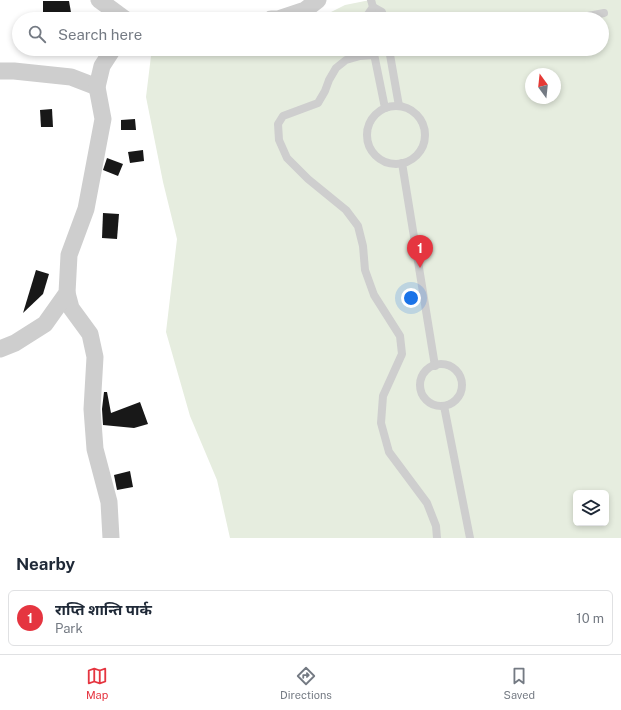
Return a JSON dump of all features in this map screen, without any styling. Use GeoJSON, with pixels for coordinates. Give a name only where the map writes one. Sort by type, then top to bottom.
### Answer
{"type":"FeatureCollection","features":[{"type":"Feature","properties":{"kind":"street"},"geometry":{"type":"LineString","coordinates":[[99,0],[115,12]]}},
{"type":"Feature","properties":{"kind":"street"},"geometry":{"type":"LineString","coordinates":[[298,12],[305,10],[318,0]]}},
{"type":"Feature","properties":{"kind":"street"},"geometry":{"type":"LineString","coordinates":[[108,56],[102,66],[98,87],[103,119],[86,209],[69,255],[67,293],[70,308],[90,334],[95,357],[92,409],[95,449],[109,502],[110,538]]}},
{"type":"Feature","properties":{"kind":"street"},"geometry":{"type":"LineString","coordinates":[[0,71],[71,77],[98,87]]}},
{"type":"Feature","properties":{"kind":"street"},"geometry":{"type":"LineString","coordinates":[[0,349],[15,343],[45,324],[67,293]]}},
{"type":"Feature","properties":{"kind":"lane"},"geometry":{"type":"LineString","coordinates":[[372,4],[382,12]]}},
{"type":"Feature","properties":{"kind":"lane"},"geometry":{"type":"LineString","coordinates":[[360,56],[346,60],[336,68],[318,103],[282,116],[278,124],[280,140],[287,158],[308,179],[346,210],[358,226],[363,246],[365,270],[374,295],[400,336],[402,354],[383,396],[380,423],[390,452],[427,503],[436,526],[437,538]]}},
{"type":"Feature","properties":{"kind":"lane"},"geometry":{"type":"LineString","coordinates":[[375,56],[385,108]]}},
{"type":"Feature","properties":{"kind":"lane"},"geometry":{"type":"LineString","coordinates":[[390,56],[399,106]]}},
{"type":"Feature","properties":{"kind":"lane"},"geometry":{"type":"LineString","coordinates":[[392,106],[406,107],[418,114],[422,120],[426,133],[423,147],[414,158],[407,162],[399,164],[383,160],[376,156],[368,142],[367,134],[372,118],[385,108],[392,106]]}},
{"type":"Feature","properties":{"kind":"lane"},"geometry":{"type":"LineString","coordinates":[[402,163],[436,366]]}},
{"type":"Feature","properties":{"kind":"lane"},"geometry":{"type":"LineString","coordinates":[[446,365],[451,367],[460,375],[462,388],[456,400],[451,404],[444,406],[437,406],[426,399],[422,394],[421,380],[428,369],[446,365]]}},
{"type":"Feature","properties":{"kind":"lane"},"geometry":{"type":"LineString","coordinates":[[444,406],[470,538]]}},
{"type":"Feature","properties":{"kind":"shaded area"},"geometry":{"type":"Polygon","coordinates":[[[370,0],[621,0],[621,538],[230,538],[217,480],[190,416],[166,332],[177,239],[163,182],[146,97],[151,56],[609,56],[609,12],[331,12],[345,5],[370,0]]]}},
{"type":"Feature","properties":{"kind":"building"},"geometry":{"type":"Polygon","coordinates":[[[43,1],[69,1],[71,12],[43,12],[43,1]]]}},
{"type":"Feature","properties":{"kind":"building"},"geometry":{"type":"Polygon","coordinates":[[[52,109],[53,127],[41,127],[40,110],[52,109]]]}},
{"type":"Feature","properties":{"kind":"building"},"geometry":{"type":"Polygon","coordinates":[[[135,119],[136,130],[121,130],[121,120],[135,119]]]}},
{"type":"Feature","properties":{"kind":"building"},"geometry":{"type":"Polygon","coordinates":[[[143,150],[144,161],[130,163],[128,152],[143,150]]]}},
{"type":"Feature","properties":{"kind":"building"},"geometry":{"type":"Polygon","coordinates":[[[107,158],[123,164],[118,176],[103,170],[107,158]]]}},
{"type":"Feature","properties":{"kind":"building"},"geometry":{"type":"Polygon","coordinates":[[[103,213],[119,214],[117,239],[102,238],[103,213]]]}},
{"type":"Feature","properties":{"kind":"building"},"geometry":{"type":"Polygon","coordinates":[[[36,270],[49,274],[43,294],[23,313],[36,270]]]}},
{"type":"Feature","properties":{"kind":"building"},"geometry":{"type":"Polygon","coordinates":[[[104,392],[107,392],[111,413],[140,402],[148,424],[134,428],[103,425],[102,409],[104,392]]]}},
{"type":"Feature","properties":{"kind":"building"},"geometry":{"type":"Polygon","coordinates":[[[130,471],[133,487],[117,490],[114,475],[130,471]]]}},
{"type":"Feature","properties":{"kind":"place","name":"राप्ति शान्ति पार्क"},"geometry":{"type":"Point","coordinates":[420,268]}}]}
